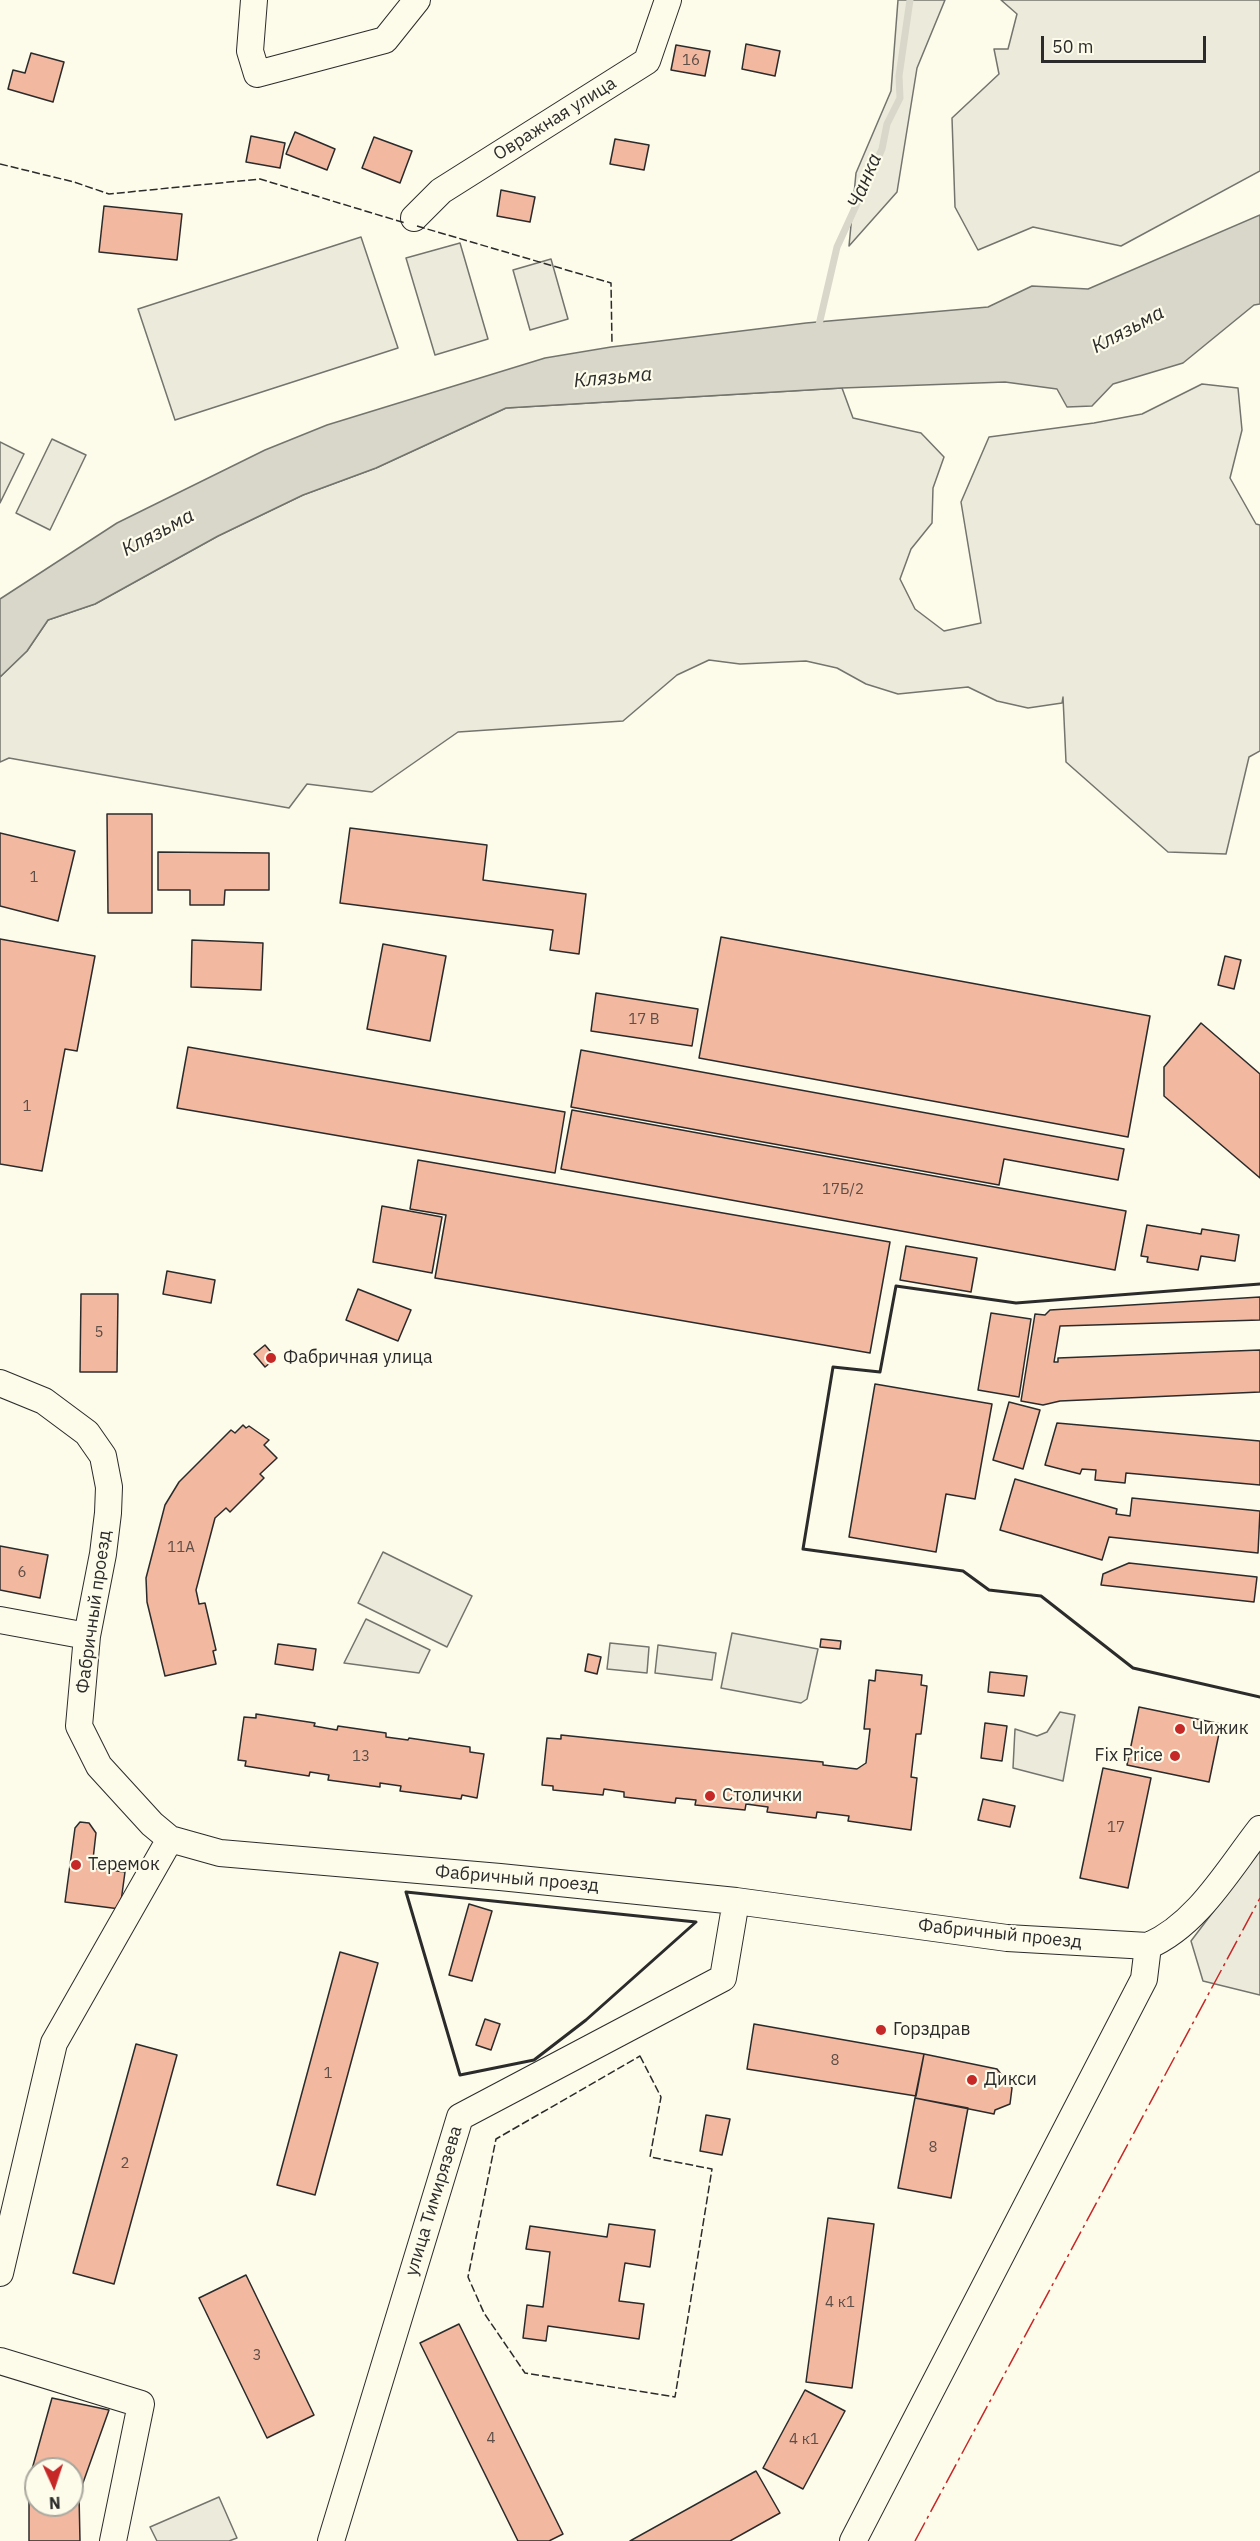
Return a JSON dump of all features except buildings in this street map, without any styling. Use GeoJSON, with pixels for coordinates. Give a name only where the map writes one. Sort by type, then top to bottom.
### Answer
{"type":"FeatureCollection","features":[{"type":"Feature","properties":{"kind":"street"},"geometry":{"type":"LineString","coordinates":[[254,0],[250,51],[257,74],[385,40],[417,0]]}},
{"type":"Feature","properties":{"kind":"street","name":"Овражная улица"},"geometry":{"type":"LineString","coordinates":[[414,218],[441,191],[647,61],[668,0]]}},
{"type":"Feature","properties":{"kind":"street","name":"Фабричный проезд"},"geometry":{"type":"LineString","coordinates":[[0,1383],[44,1401],[87,1433],[103,1456],[109,1487],[103,1554],[87,1636],[79,1726],[99,1766],[152,1824],[170,1839],[220,1853],[500,1877],[736,1901],[1007,1938],[1148,1946]]}},
{"type":"Feature","properties":{"kind":"street"},"geometry":{"type":"LineString","coordinates":[[0,1620],[87,1636]]}},
{"type":"Feature","properties":{"kind":"street"},"geometry":{"type":"LineString","coordinates":[[853,2541],[1144,1979],[1148,1946],[1162,1940],[1195,1912],[1260,1829]]}},
{"type":"Feature","properties":{"kind":"street"},"geometry":{"type":"LineString","coordinates":[[0,2273],[54,2043],[170,1839]]}},
{"type":"Feature","properties":{"kind":"street","name":"улица Тимирязева"},"geometry":{"type":"LineString","coordinates":[[331,2541],[460,2117],[723,1978],[736,1901]]}},
{"type":"Feature","properties":{"kind":"street"},"geometry":{"type":"LineString","coordinates":[[0,2361],[141,2404],[113,2541]]}},
{"type":"Feature","properties":{"kind":"shaded area"},"geometry":{"type":"Polygon","coordinates":[[[898,0],[945,0],[917,68],[897,192],[849,246],[856,173],[891,91],[898,0]]]}},
{"type":"Feature","properties":{"kind":"shaded area"},"geometry":{"type":"Polygon","coordinates":[[[1001,0],[1260,0],[1260,171],[1121,246],[1033,227],[978,250],[955,207],[952,118],[999,74],[994,49],[1008,49],[1017,14],[1001,0]]]}},
{"type":"Feature","properties":{"kind":"shaded area"},"geometry":{"type":"Polygon","coordinates":[[[361,237],[398,348],[175,420],[138,309],[361,237]]]}},
{"type":"Feature","properties":{"kind":"shaded area"},"geometry":{"type":"Polygon","coordinates":[[[460,243],[488,339],[435,355],[406,258],[460,243]]]}},
{"type":"Feature","properties":{"kind":"shaded area"},"geometry":{"type":"Polygon","coordinates":[[[551,259],[568,319],[530,330],[513,270],[551,259]]]}},
{"type":"Feature","properties":{"kind":"shaded area"},"geometry":{"type":"Polygon","coordinates":[[[1202,384],[1238,388],[1242,430],[1230,478],[1256,524],[1260,525],[1260,751],[1249,757],[1226,854],[1168,852],[1066,762],[1063,697],[1062,703],[1028,708],[997,701],[968,687],[898,694],[866,684],[837,668],[806,661],[740,664],[709,660],[677,675],[623,721],[458,732],[372,792],[307,784],[289,808],[9,758],[0,762],[0,677],[27,651],[48,620],[95,604],[218,536],[303,495],[376,468],[506,408],[842,388],[853,418],[921,433],[944,457],[933,488],[932,523],[911,549],[900,579],[915,609],[944,631],[981,623],[961,502],[989,437],[1142,414],[1202,384]]]}},
{"type":"Feature","properties":{"kind":"shaded area"},"geometry":{"type":"Polygon","coordinates":[[[52,439],[86,455],[50,530],[16,513],[52,439]]]}},
{"type":"Feature","properties":{"kind":"shaded area"},"geometry":{"type":"Polygon","coordinates":[[[0,442],[24,454],[0,503],[0,442]]]}},
{"type":"Feature","properties":{"kind":"shaded area"},"geometry":{"type":"Polygon","coordinates":[[[383,1552],[472,1596],[447,1647],[358,1603],[383,1552]]]}},
{"type":"Feature","properties":{"kind":"shaded area"},"geometry":{"type":"Polygon","coordinates":[[[366,1619],[430,1650],[419,1673],[344,1663],[366,1619]]]}},
{"type":"Feature","properties":{"kind":"shaded area"},"geometry":{"type":"Polygon","coordinates":[[[732,1633],[818,1649],[807,1699],[801,1703],[721,1688],[732,1633]]]}},
{"type":"Feature","properties":{"kind":"shaded area"},"geometry":{"type":"Polygon","coordinates":[[[610,1643],[649,1647],[647,1673],[607,1669],[610,1643]]]}},
{"type":"Feature","properties":{"kind":"shaded area"},"geometry":{"type":"Polygon","coordinates":[[[658,1645],[716,1653],[712,1680],[655,1673],[658,1645]]]}},
{"type":"Feature","properties":{"kind":"shaded area"},"geometry":{"type":"Polygon","coordinates":[[[1060,1712],[1075,1715],[1063,1781],[1013,1768],[1015,1729],[1037,1736],[1047,1732],[1060,1712]]]}},
{"type":"Feature","properties":{"kind":"shaded area"},"geometry":{"type":"Polygon","coordinates":[[[1260,1850],[1260,1995],[1203,1981],[1191,1941],[1260,1850]]]}},
{"type":"Feature","properties":{"kind":"shaded area"},"geometry":{"type":"Polygon","coordinates":[[[219,2497],[237,2538],[229,2541],[157,2541],[150,2527],[219,2497]]]}},
{"type":"Feature","properties":{"kind":"water","name":"Клязьма"},"geometry":{"type":"Polygon","coordinates":[[[1260,215],[1260,304],[1254,305],[1183,363],[1113,384],[1092,406],[1067,407],[1057,389],[1005,382],[842,388],[506,408],[376,468],[303,495],[218,536],[95,604],[48,620],[27,651],[0,677],[0,599],[117,523],[265,450],[327,425],[545,358],[611,347],[806,323],[988,307],[1032,286],[1088,289],[1260,215]]]}},
{"type":"Feature","properties":{"kind":"waterway","name":"Чанка"},"geometry":{"type":"LineString","coordinates":[[818,329],[837,247],[882,149],[887,124],[900,98],[899,76],[910,0]]}},
{"type":"Feature","properties":{"kind":"fence"},"geometry":{"type":"LineString","coordinates":[[0,164],[74,182],[109,194],[260,179],[405,223]]}},
{"type":"Feature","properties":{"kind":"fence"},"geometry":{"type":"LineString","coordinates":[[417,226],[611,283],[612,344]]}},
{"type":"Feature","properties":{"kind":"fence"},"geometry":{"type":"LineString","coordinates":[[640,2056],[661,2097],[650,2157],[712,2169],[675,2397],[525,2373],[484,2313],[468,2277],[496,2139],[640,2056]]}},
{"type":"Feature","properties":{"kind":"wall"},"geometry":{"type":"LineString","coordinates":[[1260,1284],[1016,1303],[896,1286],[880,1372],[833,1367],[803,1549],[963,1571],[989,1590],[1041,1596],[1133,1668],[1260,1697]]}},
{"type":"Feature","properties":{"kind":"wall"},"geometry":{"type":"LineString","coordinates":[[406,1892],[696,1922],[586,2020],[534,2060],[460,2075],[406,1892]]}},
{"type":"Feature","properties":{"kind":"power"},"geometry":{"type":"LineString","coordinates":[[915,2541],[1260,1898]]}},
{"type":"Feature","properties":{"kind":"place","name":"Фабричная улица"},"geometry":{"type":"Point","coordinates":[271,1358]}},
{"type":"Feature","properties":{"kind":"place","name":"Чижик"},"geometry":{"type":"Point","coordinates":[1180,1729]}},
{"type":"Feature","properties":{"kind":"place","name":"Fix Price"},"geometry":{"type":"Point","coordinates":[1175,1756]}},
{"type":"Feature","properties":{"kind":"place","name":"Столички"},"geometry":{"type":"Point","coordinates":[710,1796]}},
{"type":"Feature","properties":{"kind":"place","name":"Теремок"},"geometry":{"type":"Point","coordinates":[76,1865]}},
{"type":"Feature","properties":{"kind":"place","name":"Горздрав"},"geometry":{"type":"Point","coordinates":[881,2030]}},
{"type":"Feature","properties":{"kind":"place","name":"Дикси"},"geometry":{"type":"Point","coordinates":[972,2080]}}]}
